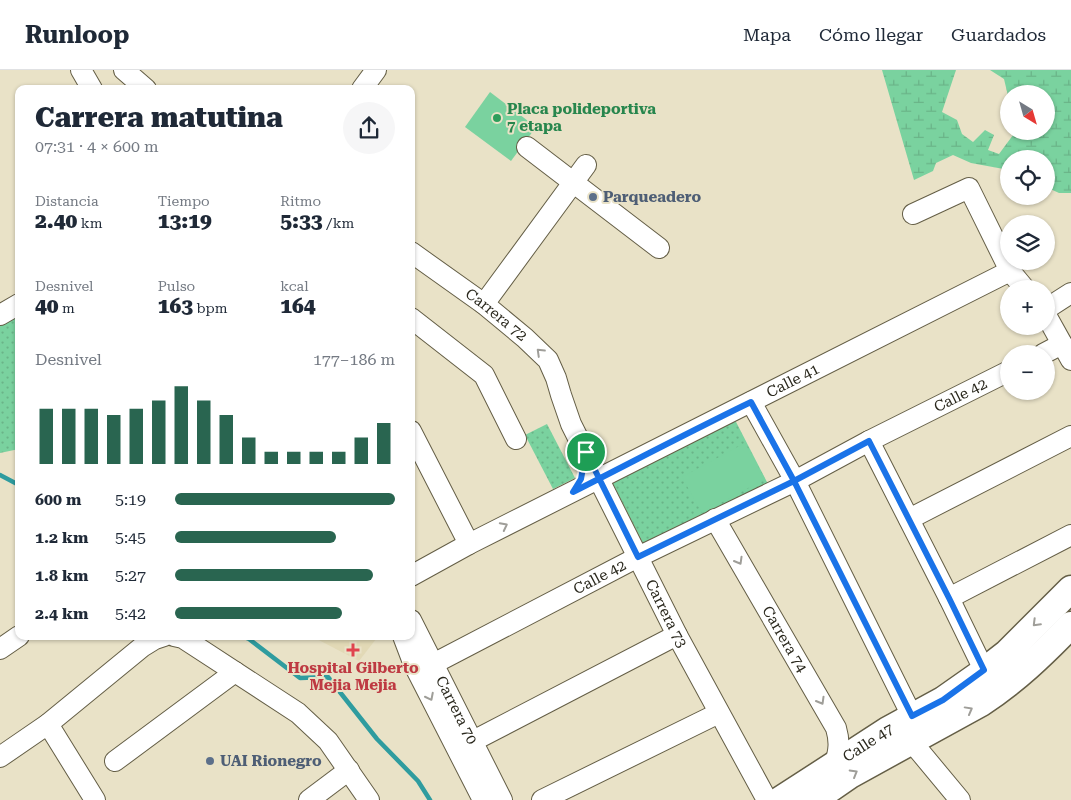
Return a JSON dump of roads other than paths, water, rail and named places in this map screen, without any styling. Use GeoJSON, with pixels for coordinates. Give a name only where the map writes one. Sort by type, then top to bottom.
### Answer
{"type":"FeatureCollection","features":[{"type":"Feature","properties":{"kind":"main road","name":"Calle 47"},"geometry":{"type":"LineString","coordinates":[[814,800],[912,729],[943,700],[1006,652],[1071,589]]}},
{"type":"Feature","properties":{"kind":"main road","name":"Calle 47"},"geometry":{"type":"LineString","coordinates":[[780,800],[835,764],[912,729],[982,703],[1033,664],[1071,625]]}},
{"type":"Feature","properties":{"kind":"street"},"geometry":{"type":"LineString","coordinates":[[81,70],[90,85]]}},
{"type":"Feature","properties":{"kind":"street"},"geometry":{"type":"LineString","coordinates":[[124,70],[141,85]]}},
{"type":"Feature","properties":{"kind":"street"},"geometry":{"type":"LineString","coordinates":[[365,85],[376,70]]}},
{"type":"Feature","properties":{"kind":"street"},"geometry":{"type":"LineString","coordinates":[[527,147],[659,248]]}},
{"type":"Feature","properties":{"kind":"street"},"geometry":{"type":"LineString","coordinates":[[484,304],[586,165]]}},
{"type":"Feature","properties":{"kind":"street"},"geometry":{"type":"LineString","coordinates":[[913,214],[968,188],[1010,271],[1018,280]]}},
{"type":"Feature","properties":{"kind":"street","name":"Carrera 72"},"geometry":{"type":"LineString","coordinates":[[415,255],[484,304],[548,360],[556,378],[560,395]]}},
{"type":"Feature","properties":{"kind":"street","name":"Calle 41"},"geometry":{"type":"LineString","coordinates":[[415,572],[1010,271]]}},
{"type":"Feature","properties":{"kind":"street"},"geometry":{"type":"LineString","coordinates":[[1055,303],[1071,293]]}},
{"type":"Feature","properties":{"kind":"street"},"geometry":{"type":"LineString","coordinates":[[0,315],[15,306]]}},
{"type":"Feature","properties":{"kind":"street"},"geometry":{"type":"LineString","coordinates":[[415,321],[484,375],[516,439]]}},
{"type":"Feature","properties":{"kind":"street"},"geometry":{"type":"LineString","coordinates":[[1055,331],[1067,352]]}},
{"type":"Feature","properties":{"kind":"street","name":"Calle 42"},"geometry":{"type":"LineString","coordinates":[[433,664],[638,557],[794,481],[1000,376]]}},
{"type":"Feature","properties":{"kind":"street","name":"Carrera 73"},"geometry":{"type":"LineString","coordinates":[[560,395],[571,424],[600,478],[677,635],[767,800]]}},
{"type":"Feature","properties":{"kind":"street"},"geometry":{"type":"LineString","coordinates":[[751,402],[794,481],[912,729],[960,800]]}},
{"type":"Feature","properties":{"kind":"street"},"geometry":{"type":"LineString","coordinates":[[909,520],[1071,436]]}},
{"type":"Feature","properties":{"kind":"street"},"geometry":{"type":"LineString","coordinates":[[415,438],[469,544]]}},
{"type":"Feature","properties":{"kind":"street"},"geometry":{"type":"LineString","coordinates":[[869,441],[984,670]]}},
{"type":"Feature","properties":{"kind":"street"},"geometry":{"type":"LineString","coordinates":[[573,492],[581,479],[586,452]]}},
{"type":"Feature","properties":{"kind":"street","name":"Carrera 74"},"geometry":{"type":"LineString","coordinates":[[715,519],[836,728],[840,740],[835,764]]}},
{"type":"Feature","properties":{"kind":"street"},"geometry":{"type":"LineString","coordinates":[[949,598],[1071,535]]}},
{"type":"Feature","properties":{"kind":"street","name":"Carrera 70"},"geometry":{"type":"LineString","coordinates":[[415,628],[502,800]]}},
{"type":"Feature","properties":{"kind":"street"},"geometry":{"type":"LineString","coordinates":[[473,741],[677,635]]}},
{"type":"Feature","properties":{"kind":"street"},"geometry":{"type":"LineString","coordinates":[[0,649],[15,639]]}},
{"type":"Feature","properties":{"kind":"street"},"geometry":{"type":"LineString","coordinates":[[186,640],[298,713],[328,741],[369,800]]}},
{"type":"Feature","properties":{"kind":"street","name":"Carrera 70"},"geometry":{"type":"LineString","coordinates":[[405,640],[420,678],[482,800]]}},
{"type":"Feature","properties":{"kind":"street"},"geometry":{"type":"LineString","coordinates":[[0,757],[48,724],[137,642]]}},
{"type":"Feature","properties":{"kind":"street"},"geometry":{"type":"LineString","coordinates":[[116,761],[235,672]]}},
{"type":"Feature","properties":{"kind":"street"},"geometry":{"type":"LineString","coordinates":[[542,800],[719,713]]}},
{"type":"Feature","properties":{"kind":"street"},"geometry":{"type":"LineString","coordinates":[[48,724],[95,800]]}},
{"type":"Feature","properties":{"kind":"street"},"geometry":{"type":"LineString","coordinates":[[309,800],[349,770]]}},
{"type":"Feature","properties":{"kind":"waterway"},"geometry":{"type":"LineString","coordinates":[[0,475],[15,483]]}},
{"type":"Feature","properties":{"kind":"waterway"},"geometry":{"type":"LineString","coordinates":[[250,640],[300,678],[328,677],[377,739],[418,781],[430,800]]}},
{"type":"Feature","properties":{"kind":"place","name":"Placa polideportiva 7 etapa"},"geometry":{"type":"Point","coordinates":[497,118]}},
{"type":"Feature","properties":{"kind":"place","name":"Parqueadero"},"geometry":{"type":"Point","coordinates":[593,197]}},
{"type":"Feature","properties":{"kind":"place","name":"Hospital Gilberto Mejia Mejia"},"geometry":{"type":"Point","coordinates":[353,650]}},
{"type":"Feature","properties":{"kind":"place","name":"UAI Rionegro"},"geometry":{"type":"Point","coordinates":[210,761]}}]}
